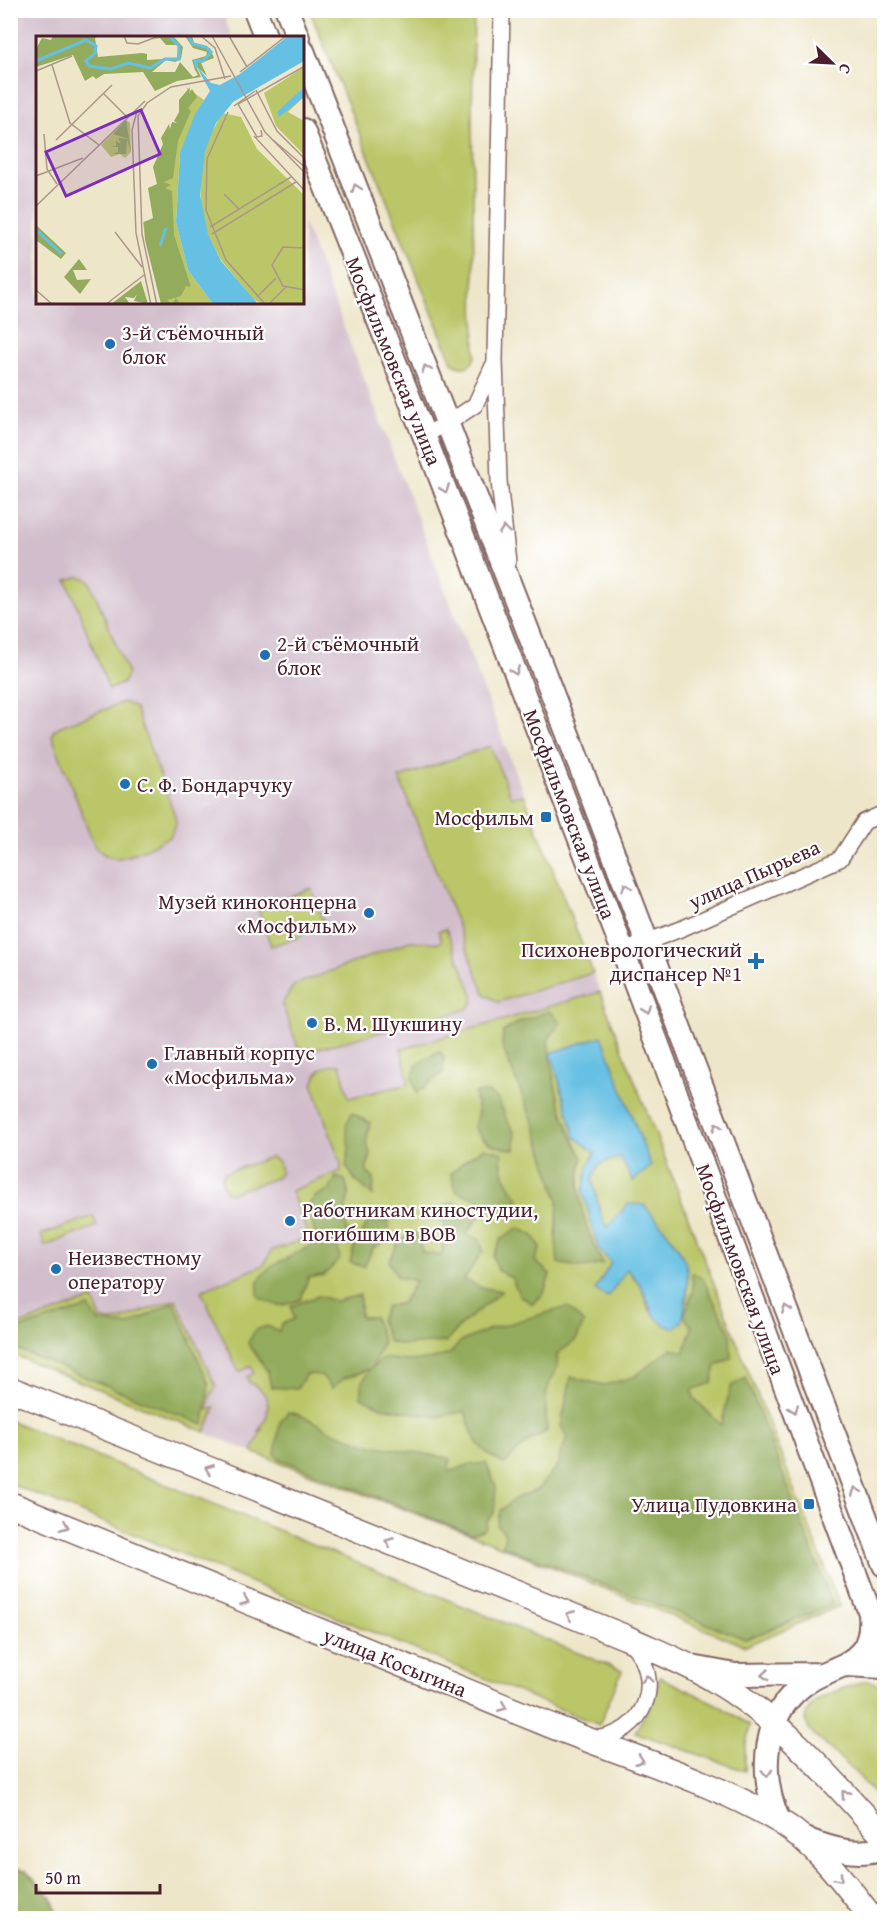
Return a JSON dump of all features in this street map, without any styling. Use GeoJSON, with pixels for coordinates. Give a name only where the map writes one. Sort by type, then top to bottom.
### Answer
{"type":"FeatureCollection","features":[{"type":"Feature","properties":{"kind":"main road"},"geometry":{"type":"LineString","coordinates":[[255,10],[265,36]]}},
{"type":"Feature","properties":{"kind":"main road"},"geometry":{"type":"LineString","coordinates":[[287,10],[297,36]]}},
{"type":"Feature","properties":{"kind":"main road","name":"Мосфильмовская улица"},"geometry":{"type":"LineString","coordinates":[[304,54],[885,1565]]}},
{"type":"Feature","properties":{"kind":"main road","name":"Мосфильмовская улица"},"geometry":{"type":"LineString","coordinates":[[304,133],[424,435],[623,951],[870,1613],[871,1627],[868,1639],[861,1652],[846,1665]]}},
{"type":"Feature","properties":{"kind":"main road"},"geometry":{"type":"LineString","coordinates":[[10,1389],[625,1637],[688,1666],[739,1696],[806,1751],[885,1838]]}},
{"type":"Feature","properties":{"kind":"main road","name":"улица Косыгина"},"geometry":{"type":"LineString","coordinates":[[10,1504],[585,1740],[714,1789],[779,1821],[804,1839],[872,1918]]}},
{"type":"Feature","properties":{"kind":"main road"},"geometry":{"type":"LineString","coordinates":[[779,1821],[772,1805],[766,1772],[774,1724],[786,1701],[824,1674],[846,1665],[885,1667]]}},
{"type":"Feature","properties":{"kind":"main road"},"geometry":{"type":"LineString","coordinates":[[688,1666],[735,1675],[824,1674]]}},
{"type":"Feature","properties":{"kind":"main road","name":"улица Косыгина"},"geometry":{"type":"LineString","coordinates":[[804,1839],[849,1853],[870,1852],[885,1848]]}},
{"type":"Feature","properties":{"kind":"street"},"geometry":{"type":"LineString","coordinates":[[502,10],[495,360],[499,481],[510,588]]}},
{"type":"Feature","properties":{"kind":"street"},"geometry":{"type":"LineString","coordinates":[[424,435],[447,424],[475,405],[495,360]]}},
{"type":"Feature","properties":{"kind":"street","name":"улица Пырьева"},"geometry":{"type":"LineString","coordinates":[[623,951],[840,859],[864,822],[885,813]]}},
{"type":"Feature","properties":{"kind":"street"},"geometry":{"type":"LineString","coordinates":[[585,1740],[603,1738],[620,1732],[635,1720],[645,1704],[648,1685],[646,1666],[636,1649],[625,1637]]}},
{"type":"Feature","properties":{"kind":"street"},"geometry":{"type":"LineString","coordinates":[[846,1665],[885,1648]]}},
{"type":"Feature","properties":{"kind":"shaded area"},"geometry":{"type":"Polygon","coordinates":[[[10,11],[222,11],[232,36],[36,36],[36,304],[304,304],[304,224],[600,992],[840,1606],[745,1646],[488,1541],[252,1452],[11,1354],[10,11]]]}},
{"type":"Feature","properties":{"kind":"green space"},"geometry":{"type":"Polygon","coordinates":[[[310,11],[474,11],[472,114],[475,356],[469,366],[459,367],[452,362],[310,11]]]}},
{"type":"Feature","properties":{"kind":"green space"},"geometry":{"type":"Polygon","coordinates":[[[78,577],[90,582],[128,674],[122,684],[109,689],[67,580],[78,577]]]}},
{"type":"Feature","properties":{"kind":"green space"},"geometry":{"type":"Polygon","coordinates":[[[124,702],[135,708],[176,824],[170,837],[136,853],[113,858],[95,847],[52,736],[54,730],[61,726],[124,702]]]}},
{"type":"Feature","properties":{"kind":"green space"},"geometry":{"type":"Polygon","coordinates":[[[490,746],[511,797],[524,795],[593,973],[498,1002],[485,994],[399,778],[490,746]]]}},
{"type":"Feature","properties":{"kind":"green space"},"geometry":{"type":"Polygon","coordinates":[[[311,888],[324,924],[301,932],[302,936],[271,946],[258,909],[311,888]]]}},
{"type":"Feature","properties":{"kind":"green space"},"geometry":{"type":"Polygon","coordinates":[[[446,929],[473,994],[473,1002],[468,1009],[312,1050],[305,1051],[298,1047],[282,1004],[294,985],[410,941],[440,943],[438,931],[446,929]]]}},
{"type":"Feature","properties":{"kind":"green space"},"geometry":{"type":"Polygon","coordinates":[[[600,992],[840,1606],[745,1646],[488,1541],[252,1452],[262,1429],[257,1432],[266,1418],[268,1404],[263,1392],[250,1383],[247,1377],[254,1373],[251,1366],[239,1372],[201,1291],[264,1265],[271,1251],[309,1237],[291,1191],[341,1171],[341,1164],[313,1086],[319,1071],[324,1067],[340,1064],[349,1098],[409,1084],[401,1049],[600,992]],[[601,1037],[551,1053],[595,1153],[588,1167],[598,1248],[612,1263],[626,1268],[641,1286],[649,1310],[682,1322],[687,1294],[687,1268],[628,1204],[607,1229],[601,1216],[592,1179],[599,1164],[620,1157],[601,1037]]]}},
{"type":"Feature","properties":{"kind":"green space"},"geometry":{"type":"Polygon","coordinates":[[[549,1011],[561,1022],[548,1040],[552,1072],[569,1129],[583,1158],[580,1171],[580,1198],[587,1226],[603,1264],[583,1268],[558,1263],[556,1241],[558,1200],[536,1129],[502,1046],[503,1032],[519,1022],[549,1011]]]}},
{"type":"Feature","properties":{"kind":"green space"},"geometry":{"type":"Polygon","coordinates":[[[439,1051],[444,1057],[443,1072],[417,1093],[412,1077],[418,1063],[439,1051]]]}},
{"type":"Feature","properties":{"kind":"green space"},"geometry":{"type":"Polygon","coordinates":[[[488,1092],[499,1100],[515,1134],[515,1150],[487,1142],[474,1127],[478,1112],[474,1093],[488,1092]]]}},
{"type":"Feature","properties":{"kind":"green space"},"geometry":{"type":"Polygon","coordinates":[[[352,1113],[370,1123],[366,1144],[371,1154],[366,1171],[374,1179],[373,1195],[356,1181],[346,1166],[349,1149],[346,1125],[352,1113]]]}},
{"type":"Feature","properties":{"kind":"green space"},"geometry":{"type":"Polygon","coordinates":[[[484,1148],[502,1152],[503,1171],[519,1199],[508,1212],[457,1192],[451,1174],[465,1160],[484,1148]]]}},
{"type":"Feature","properties":{"kind":"green space"},"geometry":{"type":"Polygon","coordinates":[[[271,1157],[279,1162],[281,1172],[276,1178],[231,1193],[225,1191],[221,1179],[224,1173],[271,1157]]]}},
{"type":"Feature","properties":{"kind":"green space"},"geometry":{"type":"Polygon","coordinates":[[[336,1177],[345,1180],[349,1195],[344,1214],[349,1238],[337,1245],[340,1259],[324,1275],[308,1278],[301,1299],[279,1305],[264,1300],[258,1296],[258,1281],[270,1267],[316,1243],[309,1204],[316,1196],[330,1189],[336,1177]]]}},
{"type":"Feature","properties":{"kind":"green space"},"geometry":{"type":"Polygon","coordinates":[[[452,1202],[480,1215],[466,1234],[479,1239],[483,1251],[464,1279],[479,1287],[502,1291],[461,1325],[446,1342],[403,1345],[389,1342],[380,1320],[386,1307],[402,1303],[416,1281],[398,1277],[389,1262],[399,1241],[416,1233],[422,1252],[441,1256],[446,1229],[438,1209],[452,1202]]]}},
{"type":"Feature","properties":{"kind":"green space"},"geometry":{"type":"Polygon","coordinates":[[[93,1216],[97,1226],[45,1246],[41,1235],[93,1216]]]}},
{"type":"Feature","properties":{"kind":"green space"},"geometry":{"type":"Polygon","coordinates":[[[370,1219],[389,1222],[389,1239],[373,1248],[364,1267],[350,1262],[355,1244],[370,1219]]]}},
{"type":"Feature","properties":{"kind":"green space"},"geometry":{"type":"Polygon","coordinates":[[[519,1228],[533,1235],[541,1247],[535,1261],[550,1274],[544,1293],[533,1304],[520,1296],[511,1277],[498,1271],[493,1256],[502,1238],[519,1228]]]}},
{"type":"Feature","properties":{"kind":"green space"},"geometry":{"type":"Polygon","coordinates":[[[692,1273],[702,1277],[730,1333],[731,1358],[716,1366],[712,1383],[692,1390],[694,1398],[721,1425],[731,1386],[746,1378],[833,1605],[746,1639],[503,1546],[505,1533],[497,1525],[500,1511],[516,1498],[537,1490],[559,1464],[560,1454],[568,1437],[561,1426],[571,1377],[604,1385],[634,1377],[670,1349],[684,1352],[692,1327],[684,1316],[693,1291],[692,1273]]]}},
{"type":"Feature","properties":{"kind":"green space"},"geometry":{"type":"Polygon","coordinates":[[[360,1295],[360,1317],[374,1317],[383,1341],[372,1368],[383,1358],[407,1361],[432,1359],[450,1354],[460,1342],[490,1329],[567,1307],[584,1323],[576,1340],[557,1354],[556,1370],[547,1391],[547,1431],[529,1441],[504,1464],[477,1443],[465,1411],[438,1417],[381,1407],[361,1397],[361,1385],[370,1369],[345,1378],[332,1388],[321,1375],[306,1374],[297,1389],[271,1387],[268,1372],[248,1343],[255,1330],[267,1326],[279,1331],[281,1324],[294,1319],[291,1306],[318,1296],[336,1301],[360,1295]]]}},
{"type":"Feature","properties":{"kind":"green space"},"geometry":{"type":"Polygon","coordinates":[[[93,1299],[101,1319],[110,1321],[120,1320],[176,1299],[216,1387],[210,1397],[208,1410],[215,1408],[205,1432],[11,1354],[10,1328],[93,1299]]]}},
{"type":"Feature","properties":{"kind":"green space"},"geometry":{"type":"Polygon","coordinates":[[[174,1302],[209,1384],[204,1425],[11,1347],[11,1335],[18,1329],[89,1307],[99,1322],[129,1325],[174,1302]]]}},
{"type":"Feature","properties":{"kind":"green space"},"geometry":{"type":"Polygon","coordinates":[[[288,1412],[307,1418],[335,1433],[362,1442],[450,1459],[449,1472],[468,1465],[486,1463],[496,1486],[494,1513],[485,1529],[472,1534],[280,1459],[275,1455],[280,1422],[288,1412]]]}},
{"type":"Feature","properties":{"kind":"green space"},"geometry":{"type":"Polygon","coordinates":[[[11,1421],[622,1671],[599,1725],[11,1484],[11,1421]]]}},
{"type":"Feature","properties":{"kind":"green space"},"geometry":{"type":"Polygon","coordinates":[[[660,1677],[718,1705],[750,1725],[745,1750],[745,1771],[635,1732],[650,1706],[660,1677]]]}},
{"type":"Feature","properties":{"kind":"green space"},"geometry":{"type":"Polygon","coordinates":[[[864,1681],[877,1684],[884,1695],[884,1804],[852,1769],[810,1731],[806,1720],[807,1711],[813,1703],[833,1692],[864,1681]]]}},
{"type":"Feature","properties":{"kind":"green space"},"geometry":{"type":"Polygon","coordinates":[[[11,1866],[27,1871],[51,1898],[61,1918],[11,1918],[11,1866]]]}},
{"type":"Feature","properties":{"kind":"water"},"geometry":{"type":"Polygon","coordinates":[[[602,1036],[651,1166],[633,1181],[620,1157],[599,1164],[592,1179],[601,1216],[607,1228],[628,1204],[644,1205],[676,1245],[685,1262],[687,1283],[682,1322],[674,1328],[661,1323],[656,1318],[641,1285],[627,1269],[608,1297],[595,1290],[611,1263],[598,1248],[583,1192],[588,1167],[595,1153],[575,1137],[551,1053],[602,1036]]]}},
{"type":"Feature","properties":{"kind":"place","name":"3-й съёмочный блок"},"geometry":{"type":"Point","coordinates":[110,344]}},
{"type":"Feature","properties":{"kind":"place","name":"2-й съёмочный блок"},"geometry":{"type":"Point","coordinates":[265,655]}},
{"type":"Feature","properties":{"kind":"place","name":"С. Ф. Бондарчуку"},"geometry":{"type":"Point","coordinates":[125,784]}},
{"type":"Feature","properties":{"kind":"place","name":"Мосфильм"},"geometry":{"type":"Point","coordinates":[546,817]}},
{"type":"Feature","properties":{"kind":"place","name":"Музей киноконцерна «Мосфильм»"},"geometry":{"type":"Point","coordinates":[369,913]}},
{"type":"Feature","properties":{"kind":"place","name":"Психоневрологический диспансер №1"},"geometry":{"type":"Point","coordinates":[756,961]}},
{"type":"Feature","properties":{"kind":"place","name":"В. М. Шукшину"},"geometry":{"type":"Point","coordinates":[312,1023]}},
{"type":"Feature","properties":{"kind":"place","name":"Главный корпус «Мосфильма»"},"geometry":{"type":"Point","coordinates":[152,1064]}},
{"type":"Feature","properties":{"kind":"place","name":"Работникам киностудии, погибшим в ВОВ"},"geometry":{"type":"Point","coordinates":[290,1221]}},
{"type":"Feature","properties":{"kind":"place","name":"Неизвестному оператору"},"geometry":{"type":"Point","coordinates":[56,1269]}},
{"type":"Feature","properties":{"kind":"place","name":"Улица Пудовкина"},"geometry":{"type":"Point","coordinates":[809,1504]}}]}
